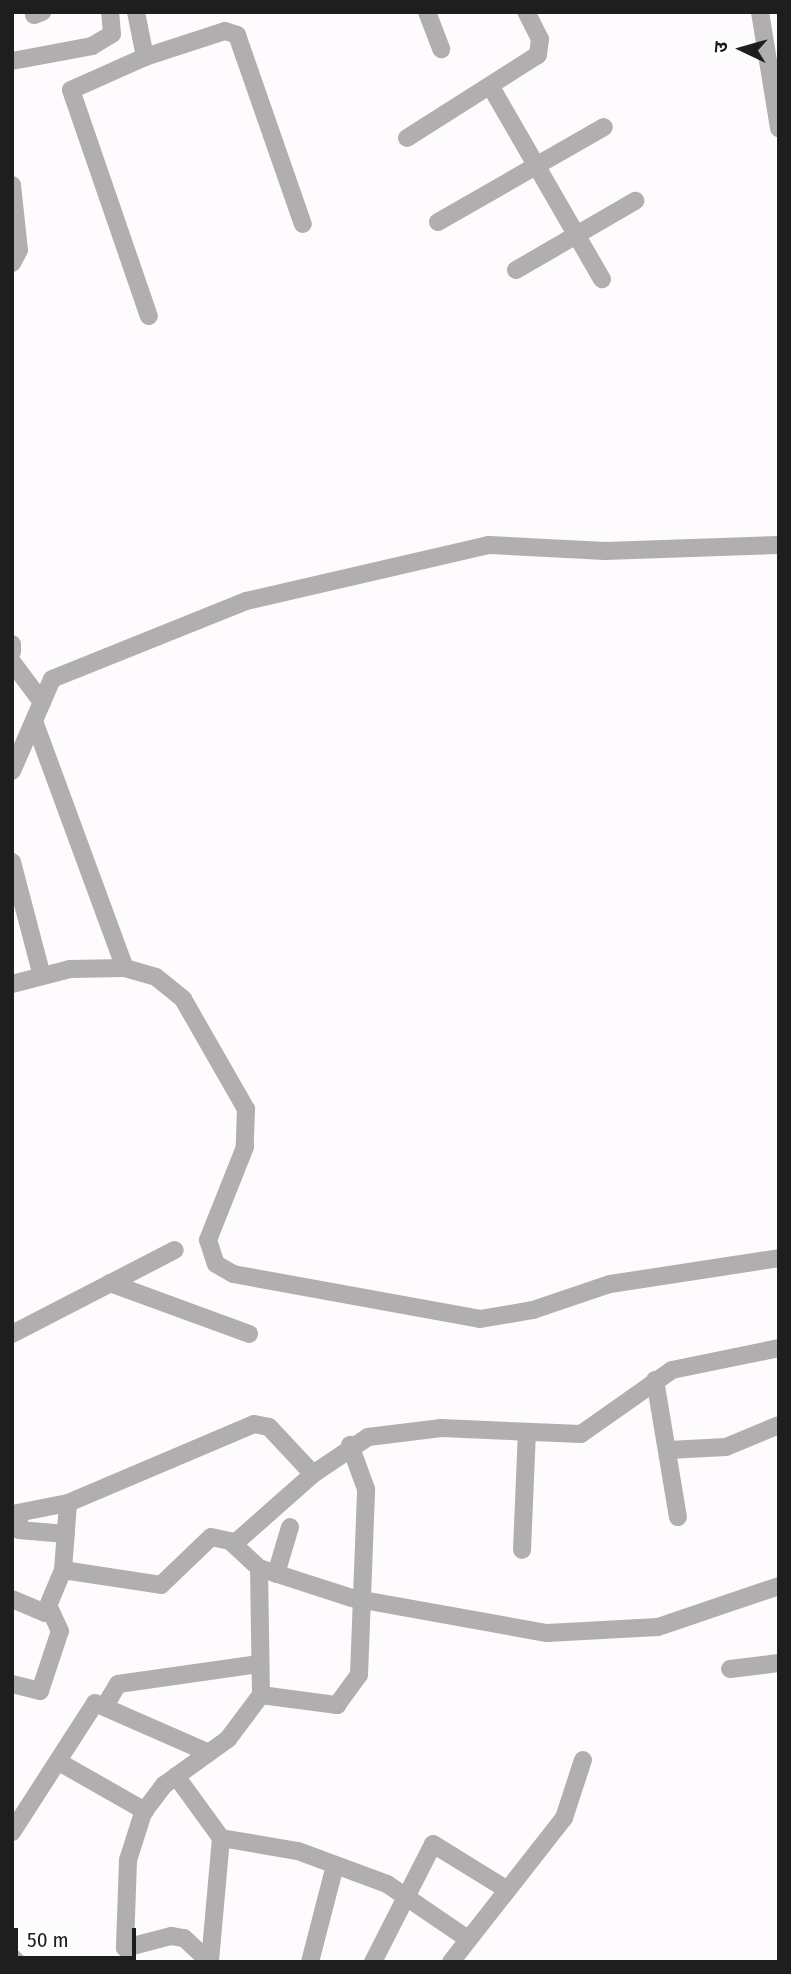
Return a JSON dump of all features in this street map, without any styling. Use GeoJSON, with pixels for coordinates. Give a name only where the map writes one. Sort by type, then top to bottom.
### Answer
{"type":"FeatureCollection","features":[{"type":"Feature","properties":{"kind":"street"},"geometry":{"type":"LineString","coordinates":[[12,61],[92,46],[112,34],[110,12]]}},
{"type":"Feature","properties":{"kind":"street"},"geometry":{"type":"LineString","coordinates":[[136,12],[145,57]]}},
{"type":"Feature","properties":{"kind":"street"},"geometry":{"type":"LineString","coordinates":[[428,12],[441,49]]}},
{"type":"Feature","properties":{"kind":"street"},"geometry":{"type":"LineString","coordinates":[[407,138],[538,55],[540,39],[526,12]]}},
{"type":"Feature","properties":{"kind":"street"},"geometry":{"type":"LineString","coordinates":[[760,12],[775,75],[779,128]]}},
{"type":"Feature","properties":{"kind":"street"},"geometry":{"type":"LineString","coordinates":[[149,316],[71,90],[145,57],[225,31],[237,35],[303,223]]}},
{"type":"Feature","properties":{"kind":"street"},"geometry":{"type":"LineString","coordinates":[[491,87],[602,279]]}},
{"type":"Feature","properties":{"kind":"street"},"geometry":{"type":"LineString","coordinates":[[438,222],[604,127]]}},
{"type":"Feature","properties":{"kind":"street"},"geometry":{"type":"LineString","coordinates":[[12,185],[19,250],[12,263]]}},
{"type":"Feature","properties":{"kind":"street"},"geometry":{"type":"LineString","coordinates":[[516,270],[635,201]]}},
{"type":"Feature","properties":{"kind":"street"},"geometry":{"type":"LineString","coordinates":[[12,771],[52,679],[246,601],[489,545],[605,551],[779,545]]}},
{"type":"Feature","properties":{"kind":"street"},"geometry":{"type":"LineString","coordinates":[[12,643],[12,652]]}},
{"type":"Feature","properties":{"kind":"street"},"geometry":{"type":"LineString","coordinates":[[12,662],[42,702]]}},
{"type":"Feature","properties":{"kind":"street"},"geometry":{"type":"LineString","coordinates":[[34,721],[125,968]]}},
{"type":"Feature","properties":{"kind":"street"},"geometry":{"type":"LineString","coordinates":[[12,862],[42,976]]}},
{"type":"Feature","properties":{"kind":"street"},"geometry":{"type":"LineString","coordinates":[[12,984],[42,976],[125,968],[156,977],[183,999],[246,1109],[245,1147],[208,1240],[211,1257],[224,1270],[480,1319],[533,1310],[610,1284],[779,1258]]}},
{"type":"Feature","properties":{"kind":"street"},"geometry":{"type":"LineString","coordinates":[[12,1334],[175,1250]]}},
{"type":"Feature","properties":{"kind":"street"},"geometry":{"type":"LineString","coordinates":[[110,1283],[249,1334]]}},
{"type":"Feature","properties":{"kind":"street"},"geometry":{"type":"LineString","coordinates":[[234,1544],[350,1445],[441,1428],[527,1433],[594,1430],[655,1380],[691,1364],[779,1348]]}},
{"type":"Feature","properties":{"kind":"street"},"geometry":{"type":"LineString","coordinates":[[655,1380],[669,1450],[678,1517]]}},
{"type":"Feature","properties":{"kind":"street"},"geometry":{"type":"LineString","coordinates":[[66,1534],[19,1530],[16,1514],[68,1503],[254,1424],[269,1427],[313,1474]]}},
{"type":"Feature","properties":{"kind":"street"},"geometry":{"type":"LineString","coordinates":[[669,1450],[726,1447],[779,1424]]}},
{"type":"Feature","properties":{"kind":"street"},"geometry":{"type":"LineString","coordinates":[[522,1550],[527,1433]]}},
{"type":"Feature","properties":{"kind":"street"},"geometry":{"type":"LineString","coordinates":[[261,1695],[337,1705],[359,1675],[365,1600],[366,1489],[350,1445]]}},
{"type":"Feature","properties":{"kind":"street"},"geometry":{"type":"LineString","coordinates":[[12,1684],[40,1691],[60,1631],[50,1609],[63,1570],[68,1503]]}},
{"type":"Feature","properties":{"kind":"street"},"geometry":{"type":"LineString","coordinates":[[210,1962],[184,1938],[171,1936],[119,1955],[128,1860],[145,1811],[177,1776],[246,1721],[261,1695],[259,1664],[268,1571],[290,1527]]}},
{"type":"Feature","properties":{"kind":"street"},"geometry":{"type":"LineString","coordinates":[[63,1570],[161,1585],[211,1537],[234,1544],[268,1571],[365,1600],[547,1633],[603,1632],[684,1621],[779,1586]]}},
{"type":"Feature","properties":{"kind":"street"},"geometry":{"type":"LineString","coordinates":[[12,1599],[40,1613],[50,1609]]}},
{"type":"Feature","properties":{"kind":"street"},"geometry":{"type":"LineString","coordinates":[[730,1669],[779,1663]]}},
{"type":"Feature","properties":{"kind":"street"},"geometry":{"type":"LineString","coordinates":[[106,1703],[118,1684],[259,1664]]}},
{"type":"Feature","properties":{"kind":"street"},"geometry":{"type":"LineString","coordinates":[[12,1832],[59,1762],[90,1707],[106,1703],[209,1753]]}},
{"type":"Feature","properties":{"kind":"street"},"geometry":{"type":"LineString","coordinates":[[452,1962],[506,1889],[564,1818],[583,1760]]}},
{"type":"Feature","properties":{"kind":"street"},"geometry":{"type":"LineString","coordinates":[[59,1762],[145,1811]]}},
{"type":"Feature","properties":{"kind":"street"},"geometry":{"type":"LineString","coordinates":[[177,1776],[221,1838],[210,1962]]}},
{"type":"Feature","properties":{"kind":"street"},"geometry":{"type":"LineString","coordinates":[[221,1838],[335,1865],[387,1884],[468,1939]]}},
{"type":"Feature","properties":{"kind":"street"},"geometry":{"type":"LineString","coordinates":[[373,1962],[403,1897],[433,1844],[506,1889]]}},
{"type":"Feature","properties":{"kind":"street"},"geometry":{"type":"LineString","coordinates":[[310,1962],[335,1865]]}},
{"type":"Feature","properties":{"kind":"street"},"geometry":{"type":"LineString","coordinates":[[12,1957],[17,1962]]}}]}
